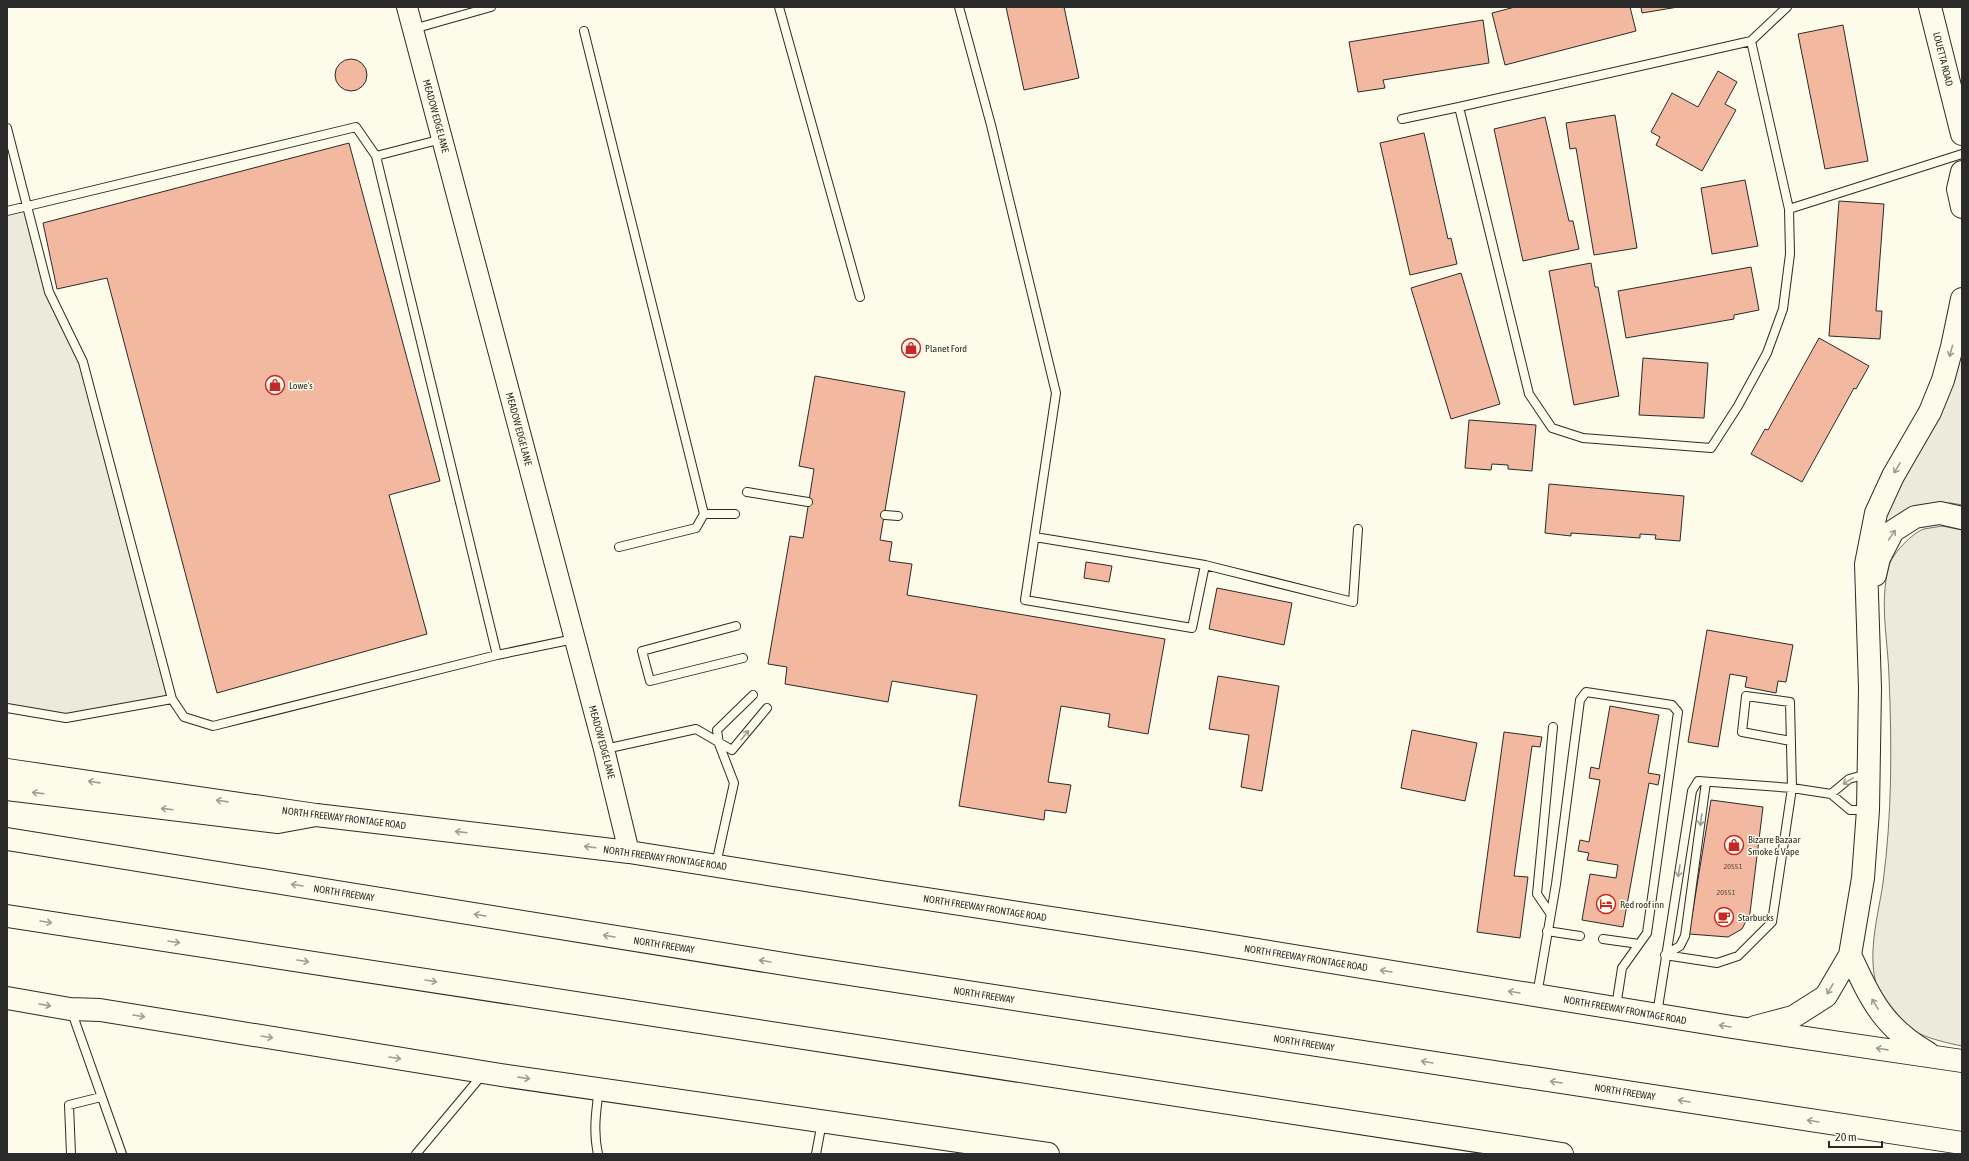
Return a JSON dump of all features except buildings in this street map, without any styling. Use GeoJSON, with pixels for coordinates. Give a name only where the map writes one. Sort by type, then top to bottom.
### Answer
{"type":"FeatureCollection","features":[{"type":"Feature","properties":{"kind":"main road","name":"LOUETTA ROAD"},"geometry":{"type":"LineString","coordinates":[[1930,7],[1962,134]]}},
{"type":"Feature","properties":{"kind":"main road"},"geometry":{"type":"LineString","coordinates":[[1962,172],[1958,189],[1962,207]]}},
{"type":"Feature","properties":{"kind":"main road"},"geometry":{"type":"LineString","coordinates":[[1747,1029],[1793,1017],[1826,996],[1850,955],[1863,878],[1868,810],[1870,688],[1866,611],[1866,564],[1876,513],[1893,476],[1930,412],[1949,360],[1962,299]]}},
{"type":"Feature","properties":{"kind":"main road"},"geometry":{"type":"LineString","coordinates":[[1866,611],[1879,558],[1893,531],[1915,517],[1940,513],[1962,518]]}},
{"type":"Feature","properties":{"kind":"main road","name":"NORTH FREEWAY FRONTAGE ROAD"},"geometry":{"type":"LineString","coordinates":[[7,770],[316,815],[629,852],[1657,1015],[1962,1061]]}},
{"type":"Feature","properties":{"kind":"main road"},"geometry":{"type":"LineString","coordinates":[[7,789],[278,822],[316,815]]}},
{"type":"Feature","properties":{"kind":"main road","name":"NORTH FREEWAY"},"geometry":{"type":"LineString","coordinates":[[7,839],[803,967],[1962,1143]]}},
{"type":"Feature","properties":{"kind":"main road"},"geometry":{"type":"LineString","coordinates":[[7,916],[1562,1154]]}},
{"type":"Feature","properties":{"kind":"main road"},"geometry":{"type":"LineString","coordinates":[[1850,955],[1866,991],[1884,1018],[1910,1043],[1934,1057]]}},
{"type":"Feature","properties":{"kind":"main road"},"geometry":{"type":"LineString","coordinates":[[7,998],[70,1009],[100,1010],[484,1072],[1048,1154]]}},
{"type":"Feature","properties":{"kind":"street","name":"MEADOW EDGE LANE"},"geometry":{"type":"LineString","coordinates":[[407,7],[604,749],[629,852]]}},
{"type":"Feature","properties":{"kind":"lane"},"geometry":{"type":"LineString","coordinates":[[413,29],[489,7]]}},
{"type":"Feature","properties":{"kind":"lane"},"geometry":{"type":"LineString","coordinates":[[779,7],[860,297]]}},
{"type":"Feature","properties":{"kind":"lane"},"geometry":{"type":"LineString","coordinates":[[959,7],[991,125],[1056,392],[1025,600],[1192,628],[1205,565]]}},
{"type":"Feature","properties":{"kind":"lane"},"geometry":{"type":"LineString","coordinates":[[1402,119],[1751,41],[1787,7]]}},
{"type":"Feature","properties":{"kind":"lane"},"geometry":{"type":"LineString","coordinates":[[584,31],[704,514],[696,528],[619,547]]}},
{"type":"Feature","properties":{"kind":"lane"},"geometry":{"type":"LineString","coordinates":[[1459,107],[1529,394],[1552,428],[1583,438],[1711,448],[1738,406],[1767,353],[1783,309],[1790,254],[1789,209],[1751,41]]}},
{"type":"Feature","properties":{"kind":"lane"},"geometry":{"type":"LineString","coordinates":[[7,211],[356,126],[376,156],[497,655]]}},
{"type":"Feature","properties":{"kind":"lane"},"geometry":{"type":"LineString","coordinates":[[7,128],[49,292],[83,362],[172,699],[184,717],[213,726],[497,655],[574,639]]}},
{"type":"Feature","properties":{"kind":"lane"},"geometry":{"type":"LineString","coordinates":[[376,156],[443,138]]}},
{"type":"Feature","properties":{"kind":"lane"},"geometry":{"type":"LineString","coordinates":[[1789,209],[1962,154]]}},
{"type":"Feature","properties":{"kind":"lane"},"geometry":{"type":"LineString","coordinates":[[747,492],[808,502]]}},
{"type":"Feature","properties":{"kind":"lane"},"geometry":{"type":"LineString","coordinates":[[704,514],[735,514]]}},
{"type":"Feature","properties":{"kind":"lane"},"geometry":{"type":"LineString","coordinates":[[885,515],[898,516]]}},
{"type":"Feature","properties":{"kind":"lane"},"geometry":{"type":"LineString","coordinates":[[1035,537],[1205,565],[1354,602],[1358,529]]}},
{"type":"Feature","properties":{"kind":"lane"},"geometry":{"type":"LineString","coordinates":[[736,626],[642,651],[650,681],[743,658]]}},
{"type":"Feature","properties":{"kind":"lane"},"geometry":{"type":"LineString","coordinates":[[1537,995],[1556,884],[1580,700],[1586,692],[1672,705],[1678,712],[1647,933],[1622,968],[1616,1008]]}},
{"type":"Feature","properties":{"kind":"lane"},"geometry":{"type":"LineString","coordinates":[[716,865],[734,783],[719,744],[717,730],[753,695]]}},
{"type":"Feature","properties":{"kind":"lane"},"geometry":{"type":"LineString","coordinates":[[1665,955],[1717,963],[1738,956],[1772,922],[1792,788],[1791,741],[1790,702],[1746,696],[1742,732],[1791,741]]}},
{"type":"Feature","properties":{"kind":"lane"},"geometry":{"type":"LineString","coordinates":[[7,708],[66,718],[172,699]]}},
{"type":"Feature","properties":{"kind":"lane"},"geometry":{"type":"LineString","coordinates":[[604,749],[696,729],[719,744],[732,750],[766,708]]}},
{"type":"Feature","properties":{"kind":"lane"},"geometry":{"type":"LineString","coordinates":[[1550,913],[1537,894],[1554,727]]}},
{"type":"Feature","properties":{"kind":"lane"},"geometry":{"type":"LineString","coordinates":[[1831,794],[1849,779],[1868,773]]}},
{"type":"Feature","properties":{"kind":"lane"},"geometry":{"type":"LineString","coordinates":[[1657,1015],[1665,955],[1692,791],[1698,781],[1792,788],[1831,794],[1850,810],[1868,810]]}},
{"type":"Feature","properties":{"kind":"lane"},"geometry":{"type":"LineString","coordinates":[[1665,955],[1680,946],[1685,936],[1706,782]]}},
{"type":"Feature","properties":{"kind":"lane"},"geometry":{"type":"LineString","coordinates":[[1547,932],[1580,936]]}},
{"type":"Feature","properties":{"kind":"lane"},"geometry":{"type":"LineString","coordinates":[[1603,939],[1639,944]]}},
{"type":"Feature","properties":{"kind":"lane"},"geometry":{"type":"LineString","coordinates":[[70,1009],[122,1154]]}},
{"type":"Feature","properties":{"kind":"lane"},"geometry":{"type":"LineString","coordinates":[[416,1154],[484,1072]]}},
{"type":"Feature","properties":{"kind":"lane"},"geometry":{"type":"LineString","coordinates":[[598,1154],[595,1123],[599,1089]]}},
{"type":"Feature","properties":{"kind":"lane"},"geometry":{"type":"LineString","coordinates":[[71,1154],[69,1105],[101,1097]]}},
{"type":"Feature","properties":{"kind":"lane"},"geometry":{"type":"LineString","coordinates":[[816,1154],[822,1121]]}},
{"type":"Feature","properties":{"kind":"shaded area"},"geometry":{"type":"Polygon","coordinates":[[[27,205],[49,292],[83,362],[172,699],[66,718],[7,708],[7,211],[27,205]]]}},
{"type":"Feature","properties":{"kind":"shaded area"},"geometry":{"type":"Polygon","coordinates":[[[1962,336],[1962,505],[1951,503],[1927,505],[1886,529],[1881,522],[1962,336]]]}},
{"type":"Feature","properties":{"kind":"shaded area"},"geometry":{"type":"Polygon","coordinates":[[[1942,526],[1962,530],[1962,1046],[1940,1041],[1918,1033],[1899,1022],[1884,1004],[1878,990],[1874,975],[1873,960],[1873,944],[1883,883],[1890,806],[1890,703],[1884,607],[1886,580],[1891,561],[1908,539],[1924,529],[1942,526]]]}},
{"type":"Feature","properties":{"kind":"place","name":"Planet Ford"},"geometry":{"type":"Point","coordinates":[911,348]}},
{"type":"Feature","properties":{"kind":"place","name":"Lowe's"},"geometry":{"type":"Point","coordinates":[275,385]}},
{"type":"Feature","properties":{"kind":"place","name":"Bizarre Bazaar Smoke & Vape"},"geometry":{"type":"Point","coordinates":[1734,845]}},
{"type":"Feature","properties":{"kind":"place","name":"Red roof inn"},"geometry":{"type":"Point","coordinates":[1606,904]}},
{"type":"Feature","properties":{"kind":"place","name":"Starbucks"},"geometry":{"type":"Point","coordinates":[1724,917]}}]}
